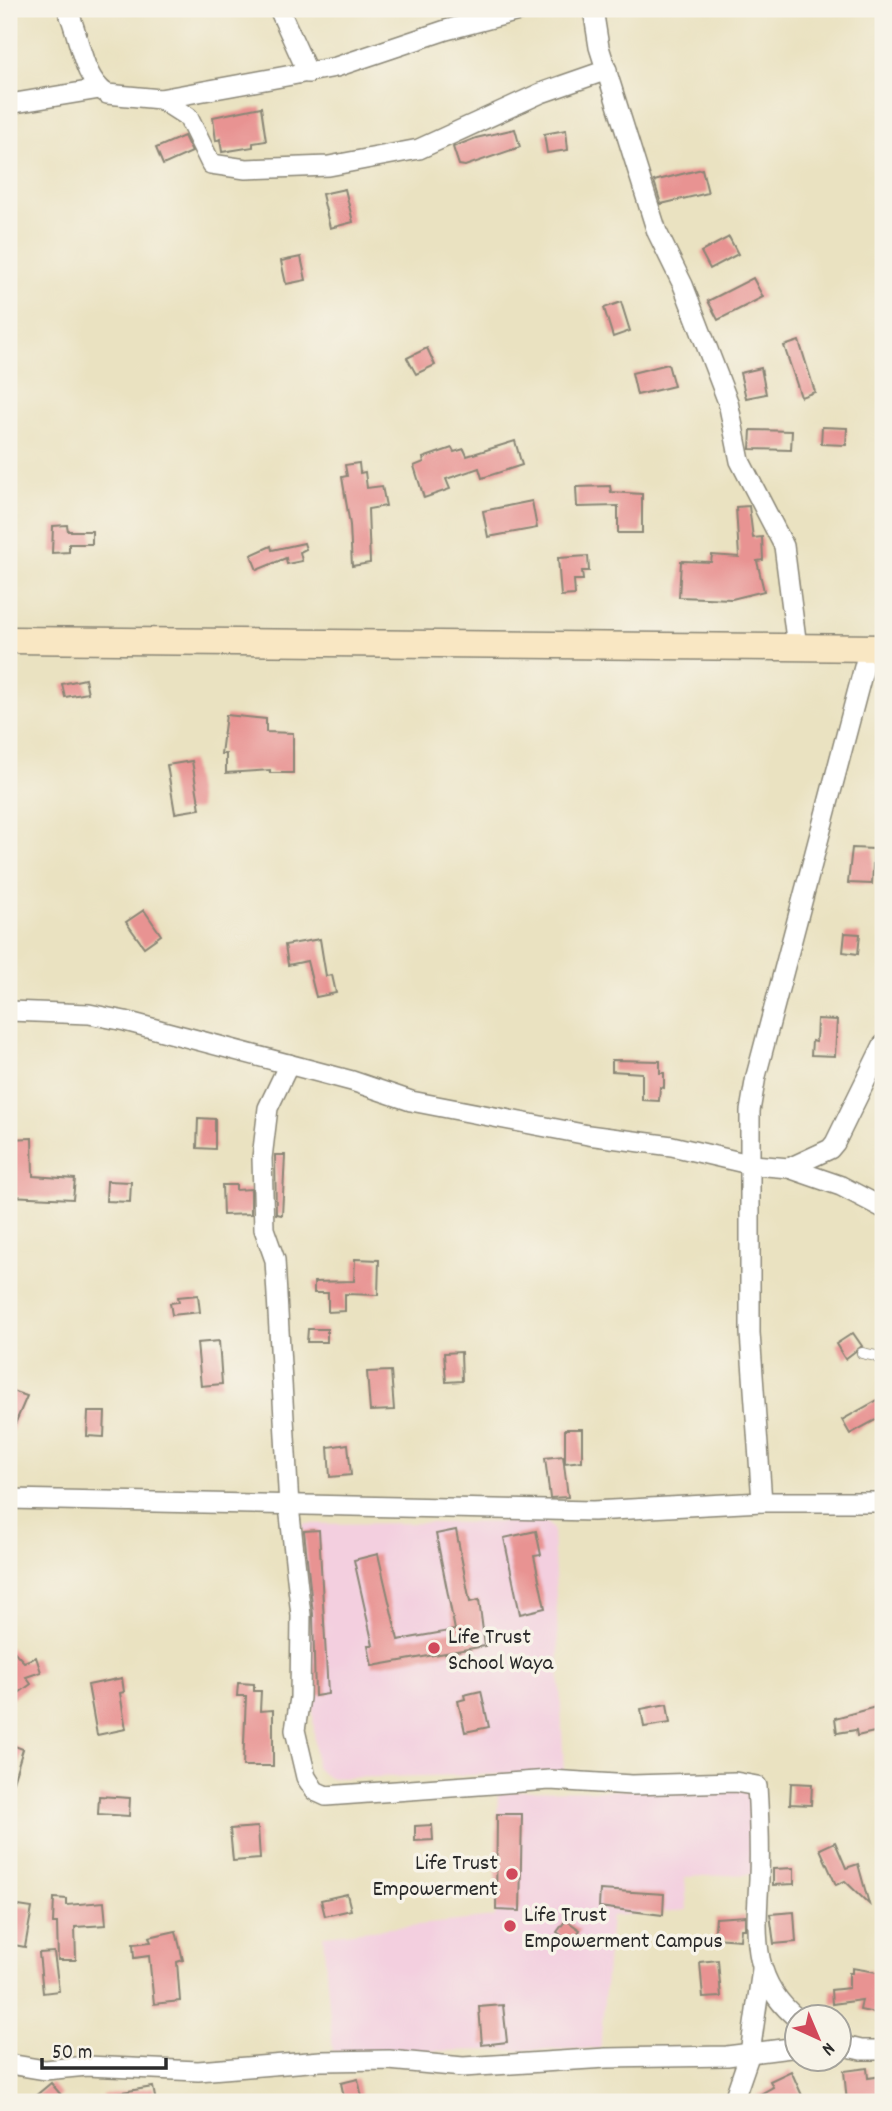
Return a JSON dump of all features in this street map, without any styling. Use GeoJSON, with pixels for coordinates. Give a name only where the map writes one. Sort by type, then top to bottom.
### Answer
{"type":"FeatureCollection","features":[{"type":"Feature","properties":{"kind":"street"},"geometry":{"type":"LineString","coordinates":[[67,9],[90,74],[100,89],[107,94],[160,99],[336,67],[446,30],[526,9]]}},
{"type":"Feature","properties":{"kind":"street"},"geometry":{"type":"LineString","coordinates":[[279,9],[308,73]]}},
{"type":"Feature","properties":{"kind":"street"},"geometry":{"type":"LineString","coordinates":[[593,9],[607,70],[657,233],[683,285],[728,402],[740,461],[784,546],[789,568],[797,647]]}},
{"type":"Feature","properties":{"kind":"street"},"geometry":{"type":"LineString","coordinates":[[160,99],[188,117],[211,164],[246,169],[329,166],[419,149],[541,93],[607,70]]}},
{"type":"Feature","properties":{"kind":"street"},"geometry":{"type":"LineString","coordinates":[[9,104],[100,89]]}},
{"type":"Feature","properties":{"kind":"street"},"geometry":{"type":"LineString","coordinates":[[9,640],[876,648],[756,1076],[750,1111],[753,1165],[750,1333],[762,1502]]}},
{"type":"Feature","properties":{"kind":"street"},"geometry":{"type":"LineString","coordinates":[[9,1011],[89,1014],[289,1064],[411,1101],[588,1135],[672,1146],[753,1165],[789,1168],[842,1186],[883,1208]]}},
{"type":"Feature","properties":{"kind":"street"},"geometry":{"type":"LineString","coordinates":[[789,1168],[835,1143],[883,1045]]}},
{"type":"Feature","properties":{"kind":"street"},"geometry":{"type":"LineString","coordinates":[[289,1064],[268,1108],[262,1199],[264,1229],[275,1260],[289,1506],[301,1615],[300,1698],[295,1730],[306,1777],[315,1791],[326,1796],[550,1780],[632,1785],[735,1782],[757,1786],[760,1827],[755,1937],[762,1969],[776,1996],[784,2005]]}},
{"type":"Feature","properties":{"kind":"street"},"geometry":{"type":"LineString","coordinates":[[9,1499],[593,1511],[762,1502],[883,1502]]}},
{"type":"Feature","properties":{"kind":"street"},"geometry":{"type":"LineString","coordinates":[[733,2102],[750,2053],[762,1969]]}},
{"type":"Feature","properties":{"kind":"street"},"geometry":{"type":"LineString","coordinates":[[854,2048],[883,2050]]}},
{"type":"Feature","properties":{"kind":"street"},"geometry":{"type":"LineString","coordinates":[[9,2064],[45,2070],[87,2066],[198,2071],[321,2061],[389,2060],[463,2067],[784,2049]]}},
{"type":"Feature","properties":{"kind":"lane"},"geometry":{"type":"LineString","coordinates":[[862,1353],[876,1356],[883,1363]]}},
{"type":"Feature","properties":{"kind":"shaded area","name":"Life Trust School Waya"},"geometry":{"type":"Polygon","coordinates":[[[546,1522],[553,1529],[564,1773],[329,1778],[316,1768],[303,1524],[546,1522]]]}},
{"type":"Feature","properties":{"kind":"shaded area","name":"Life Trust Empowerment Campus"},"geometry":{"type":"Polygon","coordinates":[[[743,1789],[752,1799],[753,1874],[685,1877],[687,1910],[611,1916],[600,2049],[333,2052],[323,1935],[495,1917],[498,1791],[743,1789]]]}},
{"type":"Feature","properties":{"kind":"building"},"geometry":{"type":"Polygon","coordinates":[[[261,107],[266,141],[253,143],[253,147],[222,152],[220,139],[216,141],[213,117],[261,107]]]}},
{"type":"Feature","properties":{"kind":"building"},"geometry":{"type":"Polygon","coordinates":[[[515,129],[520,147],[465,166],[459,165],[453,147],[476,138],[515,129]]]}},
{"type":"Feature","properties":{"kind":"building"},"geometry":{"type":"Polygon","coordinates":[[[566,130],[568,150],[547,153],[544,134],[566,130]]]}},
{"type":"Feature","properties":{"kind":"building"},"geometry":{"type":"Polygon","coordinates":[[[184,136],[192,152],[163,165],[156,148],[184,136]]]}},
{"type":"Feature","properties":{"kind":"building"},"geometry":{"type":"Polygon","coordinates":[[[702,169],[708,193],[661,204],[654,181],[702,169]]]}},
{"type":"Feature","properties":{"kind":"building"},"geometry":{"type":"Polygon","coordinates":[[[345,189],[353,222],[330,228],[322,194],[345,189]]]}},
{"type":"Feature","properties":{"kind":"building"},"geometry":{"type":"Polygon","coordinates":[[[729,237],[738,254],[710,269],[701,252],[729,237]]]}},
{"type":"Feature","properties":{"kind":"building"},"geometry":{"type":"Polygon","coordinates":[[[301,257],[306,280],[286,284],[281,261],[301,257]]]}},
{"type":"Feature","properties":{"kind":"building"},"geometry":{"type":"Polygon","coordinates":[[[753,278],[763,297],[718,320],[708,301],[753,278]]]}},
{"type":"Feature","properties":{"kind":"building"},"geometry":{"type":"Polygon","coordinates":[[[621,302],[630,331],[613,337],[604,308],[621,302]]]}},
{"type":"Feature","properties":{"kind":"building"},"geometry":{"type":"Polygon","coordinates":[[[799,341],[815,392],[801,397],[784,346],[799,341]]]}},
{"type":"Feature","properties":{"kind":"building"},"geometry":{"type":"Polygon","coordinates":[[[427,348],[435,365],[416,374],[407,358],[427,348]]]}},
{"type":"Feature","properties":{"kind":"building"},"geometry":{"type":"Polygon","coordinates":[[[668,364],[674,386],[637,395],[632,373],[668,364]]]}},
{"type":"Feature","properties":{"kind":"building"},"geometry":{"type":"Polygon","coordinates":[[[761,368],[766,394],[746,398],[740,373],[761,368]]]}},
{"type":"Feature","properties":{"kind":"building"},"geometry":{"type":"Polygon","coordinates":[[[822,427],[847,428],[846,445],[821,444],[822,427]]]}},
{"type":"Feature","properties":{"kind":"building"},"geometry":{"type":"Polygon","coordinates":[[[751,430],[792,431],[791,450],[750,449],[751,430]]]}},
{"type":"Feature","properties":{"kind":"building"},"geometry":{"type":"Polygon","coordinates":[[[515,441],[522,465],[482,478],[479,468],[446,479],[450,489],[424,498],[414,466],[424,462],[423,458],[452,448],[454,452],[464,449],[467,456],[515,441]]]}},
{"type":"Feature","properties":{"kind":"building"},"geometry":{"type":"Polygon","coordinates":[[[359,463],[360,473],[365,472],[367,488],[382,486],[386,506],[368,509],[370,563],[352,566],[350,525],[342,477],[347,476],[345,465],[359,463]]]}},
{"type":"Feature","properties":{"kind":"building"},"geometry":{"type":"Polygon","coordinates":[[[610,486],[611,492],[642,494],[642,533],[618,533],[618,506],[577,507],[576,487],[610,486]]]}},
{"type":"Feature","properties":{"kind":"building"},"geometry":{"type":"Polygon","coordinates":[[[532,501],[537,528],[488,537],[483,511],[532,501]]]}},
{"type":"Feature","properties":{"kind":"building"},"geometry":{"type":"Polygon","coordinates":[[[749,506],[753,538],[762,537],[763,560],[757,561],[764,591],[732,599],[679,597],[681,561],[711,562],[712,555],[739,557],[736,507],[749,506]]]}},
{"type":"Feature","properties":{"kind":"building"},"geometry":{"type":"Polygon","coordinates":[[[67,525],[68,531],[92,531],[92,544],[69,544],[69,552],[52,553],[53,526],[67,525]]]}},
{"type":"Feature","properties":{"kind":"building"},"geometry":{"type":"Polygon","coordinates":[[[304,543],[306,549],[300,552],[302,561],[287,564],[286,558],[257,570],[251,555],[271,546],[272,550],[304,543]]]}},
{"type":"Feature","properties":{"kind":"building"},"geometry":{"type":"Polygon","coordinates":[[[588,556],[589,571],[582,571],[583,580],[574,580],[575,595],[561,596],[558,558],[588,556]]]}},
{"type":"Feature","properties":{"kind":"building"},"geometry":{"type":"Polygon","coordinates":[[[85,679],[88,693],[65,697],[62,684],[85,679]]]}},
{"type":"Feature","properties":{"kind":"building"},"geometry":{"type":"Polygon","coordinates":[[[226,715],[266,719],[266,732],[293,733],[293,773],[270,773],[270,770],[226,773],[226,754],[221,754],[226,715]]]}},
{"type":"Feature","properties":{"kind":"building"},"geometry":{"type":"Polygon","coordinates":[[[192,761],[200,809],[175,813],[167,765],[192,761]]]}},
{"type":"Feature","properties":{"kind":"building"},"geometry":{"type":"Polygon","coordinates":[[[852,848],[874,849],[872,884],[848,883],[852,848]]]}},
{"type":"Feature","properties":{"kind":"building"},"geometry":{"type":"Polygon","coordinates":[[[144,910],[161,935],[144,947],[126,922],[144,910]]]}},
{"type":"Feature","properties":{"kind":"building"},"geometry":{"type":"Polygon","coordinates":[[[845,933],[860,934],[858,954],[843,952],[845,933]]]}},
{"type":"Feature","properties":{"kind":"building"},"geometry":{"type":"Polygon","coordinates":[[[320,939],[326,976],[332,975],[336,993],[316,997],[307,961],[288,965],[285,945],[320,939]]]}},
{"type":"Feature","properties":{"kind":"building"},"geometry":{"type":"Polygon","coordinates":[[[817,1019],[837,1020],[835,1056],[811,1055],[812,1041],[816,1042],[817,1019]]]}},
{"type":"Feature","properties":{"kind":"building"},"geometry":{"type":"Polygon","coordinates":[[[612,1060],[660,1061],[660,1073],[664,1073],[664,1088],[660,1087],[659,1101],[642,1100],[642,1073],[612,1071],[612,1060]]]}},
{"type":"Feature","properties":{"kind":"building"},"geometry":{"type":"Polygon","coordinates":[[[198,1118],[215,1119],[215,1149],[197,1148],[198,1118]]]}},
{"type":"Feature","properties":{"kind":"building"},"geometry":{"type":"Polygon","coordinates":[[[32,1138],[33,1176],[75,1179],[73,1199],[9,1196],[9,1139],[32,1138]]]}},
{"type":"Feature","properties":{"kind":"building"},"geometry":{"type":"Polygon","coordinates":[[[275,1155],[285,1155],[282,1215],[276,1214],[275,1155]]]}},
{"type":"Feature","properties":{"kind":"building"},"geometry":{"type":"Polygon","coordinates":[[[107,1181],[131,1182],[130,1202],[106,1201],[107,1181]]]}},
{"type":"Feature","properties":{"kind":"building"},"geometry":{"type":"Polygon","coordinates":[[[222,1185],[236,1185],[236,1190],[251,1189],[251,1214],[223,1215],[222,1185]]]}},
{"type":"Feature","properties":{"kind":"building"},"geometry":{"type":"Polygon","coordinates":[[[355,1259],[379,1260],[378,1295],[345,1294],[345,1311],[328,1312],[328,1293],[314,1293],[314,1282],[354,1281],[355,1259]]]}},
{"type":"Feature","properties":{"kind":"building"},"geometry":{"type":"Polygon","coordinates":[[[198,1295],[200,1312],[172,1315],[170,1303],[179,1302],[178,1297],[198,1295]]]}},
{"type":"Feature","properties":{"kind":"building"},"geometry":{"type":"Polygon","coordinates":[[[308,1329],[327,1329],[327,1342],[307,1342],[308,1329]]]}},
{"type":"Feature","properties":{"kind":"building"},"geometry":{"type":"Polygon","coordinates":[[[853,1333],[862,1346],[845,1359],[836,1344],[853,1333]]]}},
{"type":"Feature","properties":{"kind":"building"},"geometry":{"type":"Polygon","coordinates":[[[219,1341],[222,1384],[201,1386],[197,1343],[219,1341]]]}},
{"type":"Feature","properties":{"kind":"building"},"geometry":{"type":"Polygon","coordinates":[[[461,1352],[462,1381],[446,1382],[444,1353],[461,1352]]]}},
{"type":"Feature","properties":{"kind":"building"},"geometry":{"type":"Polygon","coordinates":[[[391,1371],[394,1410],[370,1411],[367,1372],[391,1371]]]}},
{"type":"Feature","properties":{"kind":"building"},"geometry":{"type":"Polygon","coordinates":[[[9,1390],[27,1396],[9,1438],[9,1390]]]}},
{"type":"Feature","properties":{"kind":"building"},"geometry":{"type":"Polygon","coordinates":[[[883,1397],[883,1416],[850,1434],[842,1420],[883,1397]]]}},
{"type":"Feature","properties":{"kind":"building"},"geometry":{"type":"Polygon","coordinates":[[[88,1412],[105,1412],[104,1437],[87,1436],[88,1412]]]}},
{"type":"Feature","properties":{"kind":"building"},"geometry":{"type":"Polygon","coordinates":[[[565,1429],[582,1429],[582,1461],[565,1463],[565,1429]]]}},
{"type":"Feature","properties":{"kind":"building"},"geometry":{"type":"Polygon","coordinates":[[[348,1444],[351,1475],[330,1477],[328,1447],[348,1444]]]}},
{"type":"Feature","properties":{"kind":"building"},"geometry":{"type":"Polygon","coordinates":[[[563,1456],[568,1497],[550,1498],[545,1458],[563,1456]]]}},
{"type":"Feature","properties":{"kind":"building"},"geometry":{"type":"Polygon","coordinates":[[[319,1530],[328,1694],[315,1696],[313,1614],[304,1531],[319,1530]]]}},
{"type":"Feature","properties":{"kind":"building"},"geometry":{"type":"Polygon","coordinates":[[[456,1530],[470,1602],[479,1600],[485,1646],[372,1666],[368,1645],[373,1645],[354,1560],[378,1554],[398,1640],[455,1630],[436,1534],[456,1530]]]}},
{"type":"Feature","properties":{"kind":"building"},"geometry":{"type":"Polygon","coordinates":[[[536,1531],[541,1555],[534,1556],[545,1608],[520,1614],[504,1538],[536,1531]]]}},
{"type":"Feature","properties":{"kind":"building"},"geometry":{"type":"Polygon","coordinates":[[[9,1646],[24,1662],[36,1657],[41,1672],[26,1677],[31,1684],[9,1700],[9,1646]]]}},
{"type":"Feature","properties":{"kind":"building"},"geometry":{"type":"Polygon","coordinates":[[[122,1678],[124,1692],[120,1693],[126,1729],[97,1735],[88,1685],[122,1678]]]}},
{"type":"Feature","properties":{"kind":"building"},"geometry":{"type":"Polygon","coordinates":[[[238,1683],[254,1684],[254,1691],[261,1691],[260,1711],[273,1710],[273,1766],[243,1766],[246,1696],[237,1696],[238,1683]]]}},
{"type":"Feature","properties":{"kind":"building"},"geometry":{"type":"Polygon","coordinates":[[[481,1691],[489,1727],[465,1732],[458,1701],[465,1699],[464,1695],[481,1691]]]}},
{"type":"Feature","properties":{"kind":"building"},"geometry":{"type":"Polygon","coordinates":[[[667,1704],[670,1723],[644,1727],[641,1709],[667,1704]]]}},
{"type":"Feature","properties":{"kind":"building"},"geometry":{"type":"Polygon","coordinates":[[[883,1705],[883,1730],[857,1736],[856,1730],[837,1733],[835,1718],[883,1705]]]}},
{"type":"Feature","properties":{"kind":"building"},"geometry":{"type":"Polygon","coordinates":[[[9,1744],[23,1749],[12,1785],[9,1785],[9,1744]]]}},
{"type":"Feature","properties":{"kind":"building"},"geometry":{"type":"Polygon","coordinates":[[[791,1783],[812,1784],[811,1805],[790,1804],[791,1783]]]}},
{"type":"Feature","properties":{"kind":"building"},"geometry":{"type":"Polygon","coordinates":[[[99,1796],[130,1798],[129,1816],[98,1814],[99,1796]]]}},
{"type":"Feature","properties":{"kind":"building"},"geometry":{"type":"Polygon","coordinates":[[[497,1814],[522,1814],[520,1911],[496,1910],[497,1814]]]}},
{"type":"Feature","properties":{"kind":"building"},"geometry":{"type":"Polygon","coordinates":[[[432,1825],[433,1840],[415,1841],[415,1826],[432,1825]]]}},
{"type":"Feature","properties":{"kind":"building"},"geometry":{"type":"Polygon","coordinates":[[[258,1827],[260,1859],[233,1861],[230,1829],[258,1827]]]}},
{"type":"Feature","properties":{"kind":"building"},"geometry":{"type":"Polygon","coordinates":[[[835,1842],[846,1868],[858,1864],[869,1904],[845,1881],[836,1885],[820,1849],[835,1842]]]}},
{"type":"Feature","properties":{"kind":"building"},"geometry":{"type":"Polygon","coordinates":[[[794,1868],[794,1884],[773,1885],[773,1869],[794,1868]]]}},
{"type":"Feature","properties":{"kind":"building"},"geometry":{"type":"Polygon","coordinates":[[[600,1890],[664,1894],[663,1915],[599,1907],[600,1890]]]}},
{"type":"Feature","properties":{"kind":"building"},"geometry":{"type":"Polygon","coordinates":[[[347,1894],[351,1910],[325,1916],[321,1900],[347,1894]]]}},
{"type":"Feature","properties":{"kind":"building"},"geometry":{"type":"Polygon","coordinates":[[[54,1898],[67,1899],[67,1905],[104,1902],[106,1925],[75,1927],[76,1960],[58,1960],[57,1923],[53,1923],[54,1898]]]}},
{"type":"Feature","properties":{"kind":"building"},"geometry":{"type":"Polygon","coordinates":[[[12,1905],[32,1908],[25,1947],[9,1944],[12,1905]]]}},
{"type":"Feature","properties":{"kind":"building"},"geometry":{"type":"Polygon","coordinates":[[[794,1912],[796,1942],[774,1944],[770,1914],[794,1912]]]}},
{"type":"Feature","properties":{"kind":"building"},"geometry":{"type":"Polygon","coordinates":[[[745,1916],[745,1929],[741,1929],[740,1940],[714,1938],[716,1918],[745,1916]]]}},
{"type":"Feature","properties":{"kind":"building"},"geometry":{"type":"Polygon","coordinates":[[[566,1920],[580,1930],[571,1943],[557,1932],[566,1920]]]}},
{"type":"Feature","properties":{"kind":"building"},"geometry":{"type":"Polygon","coordinates":[[[176,1931],[183,1960],[177,1962],[180,2001],[154,2004],[149,1956],[134,1958],[133,1944],[151,1942],[149,1937],[176,1931]]]}},
{"type":"Feature","properties":{"kind":"building"},"geometry":{"type":"Polygon","coordinates":[[[54,1952],[59,1991],[43,1993],[39,1953],[54,1952]]]}},
{"type":"Feature","properties":{"kind":"building"},"geometry":{"type":"Polygon","coordinates":[[[718,1960],[721,1997],[703,1998],[700,1962],[718,1960]]]}},
{"type":"Feature","properties":{"kind":"building"},"geometry":{"type":"Polygon","coordinates":[[[852,1968],[883,1973],[875,2013],[860,2010],[862,2000],[832,2002],[831,1990],[849,1988],[849,1973],[852,1973],[852,1968]]]}},
{"type":"Feature","properties":{"kind":"building"},"geometry":{"type":"Polygon","coordinates":[[[503,2005],[507,2042],[482,2045],[479,2007],[503,2005]]]}},
{"type":"Feature","properties":{"kind":"building"},"geometry":{"type":"Polygon","coordinates":[[[867,2068],[868,2078],[883,2076],[883,2101],[847,2102],[844,2072],[854,2072],[854,2070],[867,2068]]]}},
{"type":"Feature","properties":{"kind":"building"},"geometry":{"type":"Polygon","coordinates":[[[791,2072],[805,2102],[746,2102],[773,2087],[770,2081],[791,2072]]]}},
{"type":"Feature","properties":{"kind":"building"},"geometry":{"type":"Polygon","coordinates":[[[358,2079],[363,2102],[345,2102],[341,2083],[358,2079]]]}},
{"type":"Feature","properties":{"kind":"building"},"geometry":{"type":"Polygon","coordinates":[[[51,2083],[61,2095],[53,2102],[28,2102],[51,2083]]]}},
{"type":"Feature","properties":{"kind":"building"},"geometry":{"type":"Polygon","coordinates":[[[153,2087],[156,2102],[103,2102],[103,2095],[153,2087]]]}},
{"type":"Feature","properties":{"kind":"place","name":"Life Trust School Waya"},"geometry":{"type":"Point","coordinates":[434,1648]}},
{"type":"Feature","properties":{"kind":"place","name":"Life Trust Empowerment"},"geometry":{"type":"Point","coordinates":[512,1874]}},
{"type":"Feature","properties":{"kind":"place","name":"Life Trust Empowerment Campus"},"geometry":{"type":"Point","coordinates":[510,1926]}}]}
